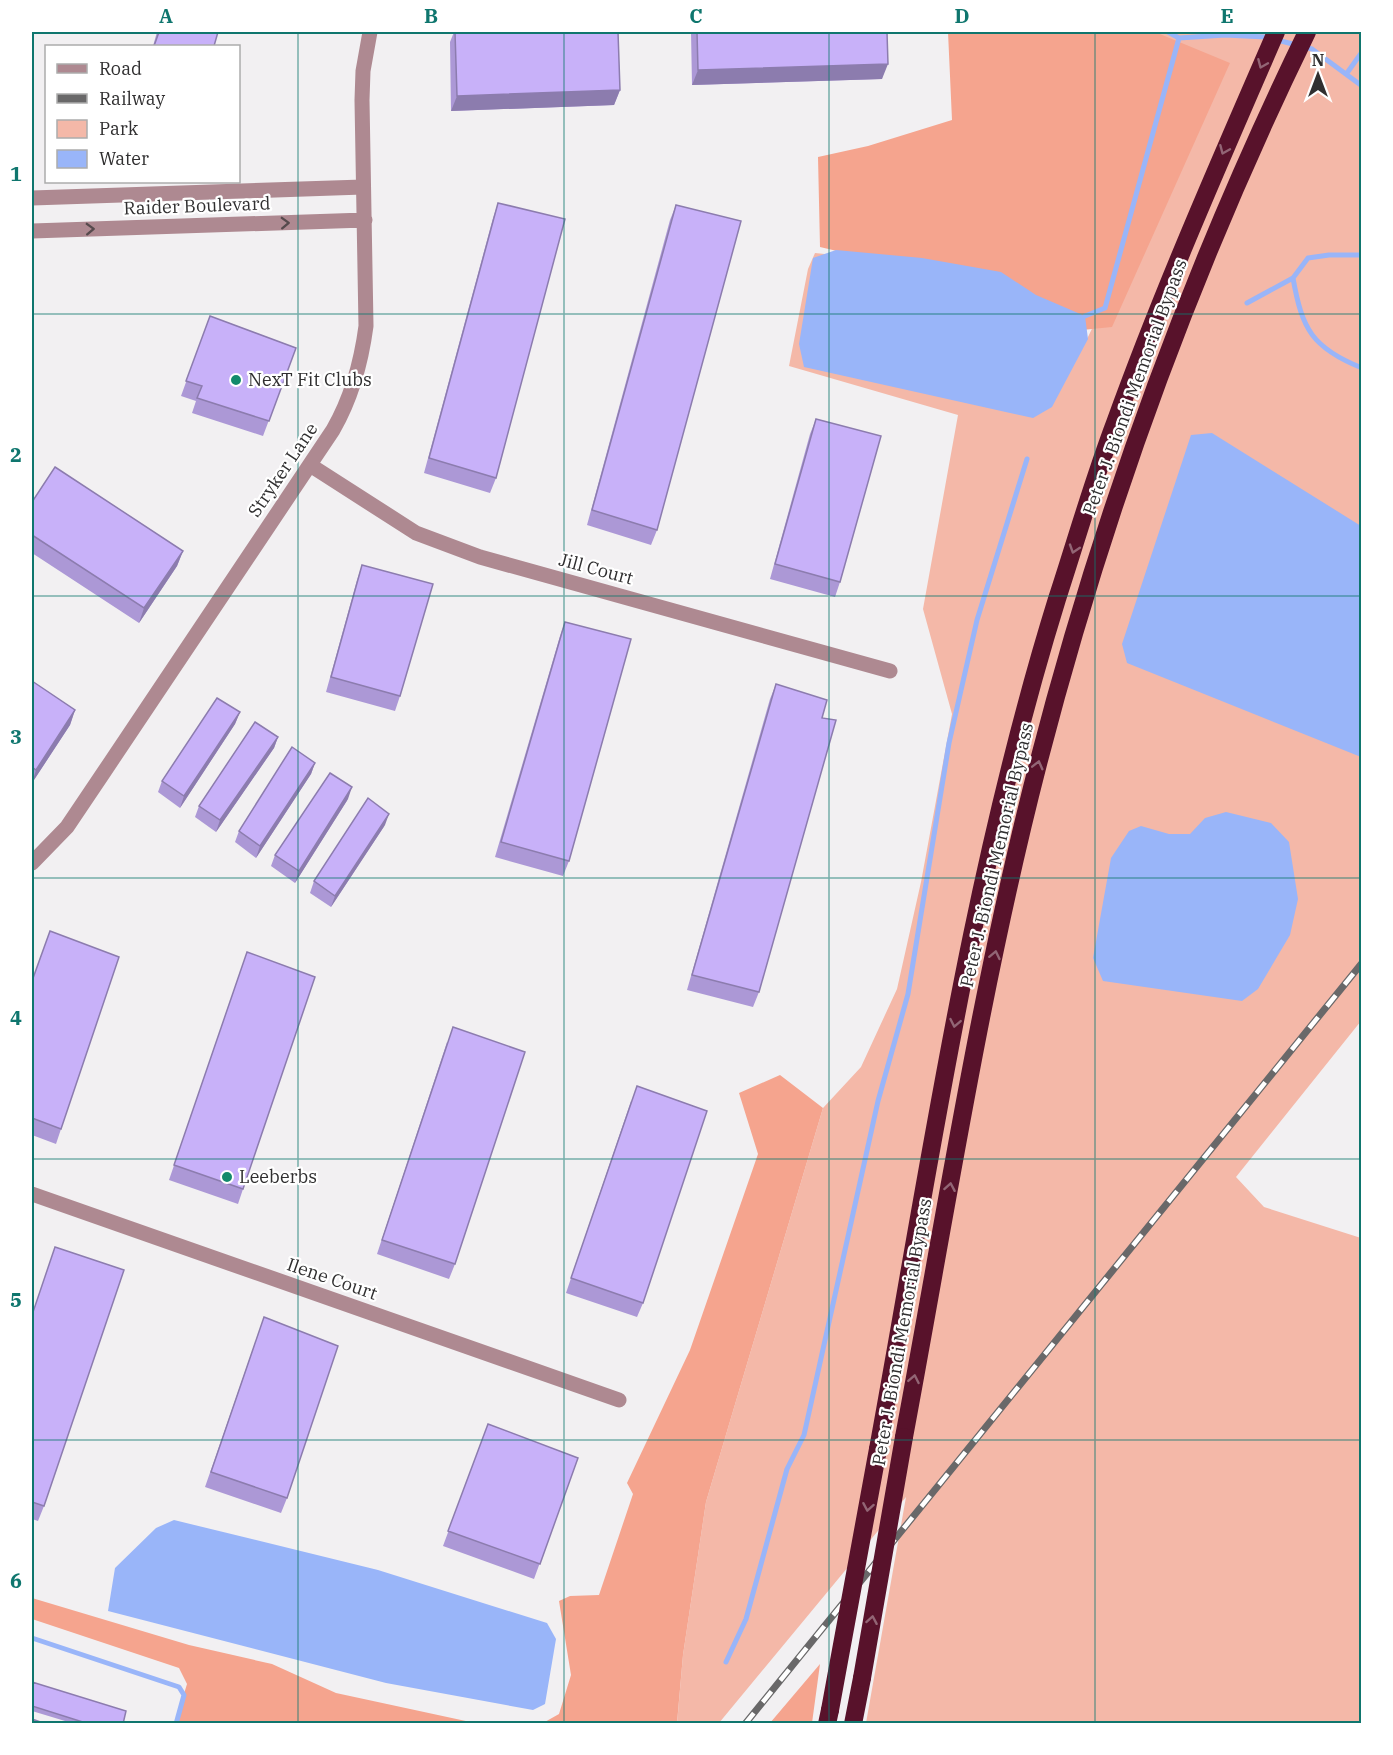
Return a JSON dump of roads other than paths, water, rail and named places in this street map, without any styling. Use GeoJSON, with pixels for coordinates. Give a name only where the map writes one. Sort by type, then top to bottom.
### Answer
{"type":"FeatureCollection","features":[{"type":"Feature","properties":{"kind":"highway","name":"Peter J. Biondi Memorial Bypass"},"geometry":{"type":"LineString","coordinates":[[828,1717],[973,933],[1008,777],[1057,601],[1114,424],[1186,240],[1276,32]]}},
{"type":"Feature","properties":{"kind":"highway","name":"Peter J. Biondi Memorial Bypass"},"geometry":{"type":"LineString","coordinates":[[852,1724],[982,1016],[1038,764],[1102,542],[1141,423],[1199,274],[1266,116],[1307,32]]}},
{"type":"Feature","properties":{"kind":"street","name":"Stryker Lane"},"geometry":{"type":"LineString","coordinates":[[32,863],[67,827],[310,465],[342,413],[354,386],[362,356],[367,286],[363,187],[363,70],[370,32]]}},
{"type":"Feature","properties":{"kind":"street","name":"Raider Boulevard"},"geometry":{"type":"LineString","coordinates":[[32,198],[363,187]]}},
{"type":"Feature","properties":{"kind":"street","name":"Raider Boulevard"},"geometry":{"type":"LineString","coordinates":[[32,231],[364,220]]}},
{"type":"Feature","properties":{"kind":"street","name":"Jill Court"},"geometry":{"type":"LineString","coordinates":[[310,465],[416,533],[446,545],[890,671]]}},
{"type":"Feature","properties":{"kind":"street","name":"Ilene Court"},"geometry":{"type":"LineString","coordinates":[[32,1194],[619,1400]]}},
{"type":"Feature","properties":{"kind":"water"},"geometry":{"type":"Polygon","coordinates":[[[836,250],[922,258],[1001,272],[1036,295],[1085,316],[1088,339],[1052,407],[1033,418],[804,367],[799,344],[813,258],[836,250]]]}},
{"type":"Feature","properties":{"kind":"water"},"geometry":{"type":"Polygon","coordinates":[[[1212,433],[1361,526],[1361,757],[1127,663],[1122,644],[1191,435],[1212,433]]]}},
{"type":"Feature","properties":{"kind":"water"},"geometry":{"type":"Polygon","coordinates":[[[1226,812],[1271,823],[1289,842],[1298,899],[1290,935],[1258,989],[1242,1001],[1103,981],[1093,958],[1111,858],[1129,831],[1141,826],[1169,834],[1190,834],[1205,818],[1226,812]]]}},
{"type":"Feature","properties":{"kind":"water"},"geometry":{"type":"Polygon","coordinates":[[[174,1520],[378,1570],[547,1623],[556,1639],[545,1704],[533,1710],[386,1683],[108,1611],[115,1568],[156,1528],[174,1520]]]}},
{"type":"Feature","properties":{"kind":"waterway"},"geometry":{"type":"LineString","coordinates":[[1168,32],[1179,38],[1225,35],[1266,37],[1312,49],[1362,86]]}},
{"type":"Feature","properties":{"kind":"waterway"},"geometry":{"type":"LineString","coordinates":[[1085,316],[1105,308],[1179,38]]}},
{"type":"Feature","properties":{"kind":"waterway"},"geometry":{"type":"LineString","coordinates":[[1347,73],[1362,52]]}},
{"type":"Feature","properties":{"kind":"waterway"},"geometry":{"type":"LineString","coordinates":[[1362,255],[1329,255],[1308,258],[1293,278],[1296,296],[1312,335],[1331,353],[1362,368]]}},
{"type":"Feature","properties":{"kind":"waterway"},"geometry":{"type":"LineString","coordinates":[[1247,303],[1293,278]]}},
{"type":"Feature","properties":{"kind":"waterway"},"geometry":{"type":"LineString","coordinates":[[726,1662],[746,1619],[787,1469],[804,1435],[878,1101],[908,994],[949,743],[977,620],[1027,459]]}},
{"type":"Feature","properties":{"kind":"waterway"},"geometry":{"type":"LineString","coordinates":[[32,1638],[179,1687],[184,1695],[176,1724]]}},
{"type":"Feature","properties":{"kind":"railway"},"geometry":{"type":"LineString","coordinates":[[745,1724],[1362,963]]}},
{"type":"Feature","properties":{"kind":"place","name":"NexT Fit Clubs"},"geometry":{"type":"Point","coordinates":[236,380]}},
{"type":"Feature","properties":{"kind":"place","name":"Leeberbs"},"geometry":{"type":"Point","coordinates":[227,1177]}}]}
